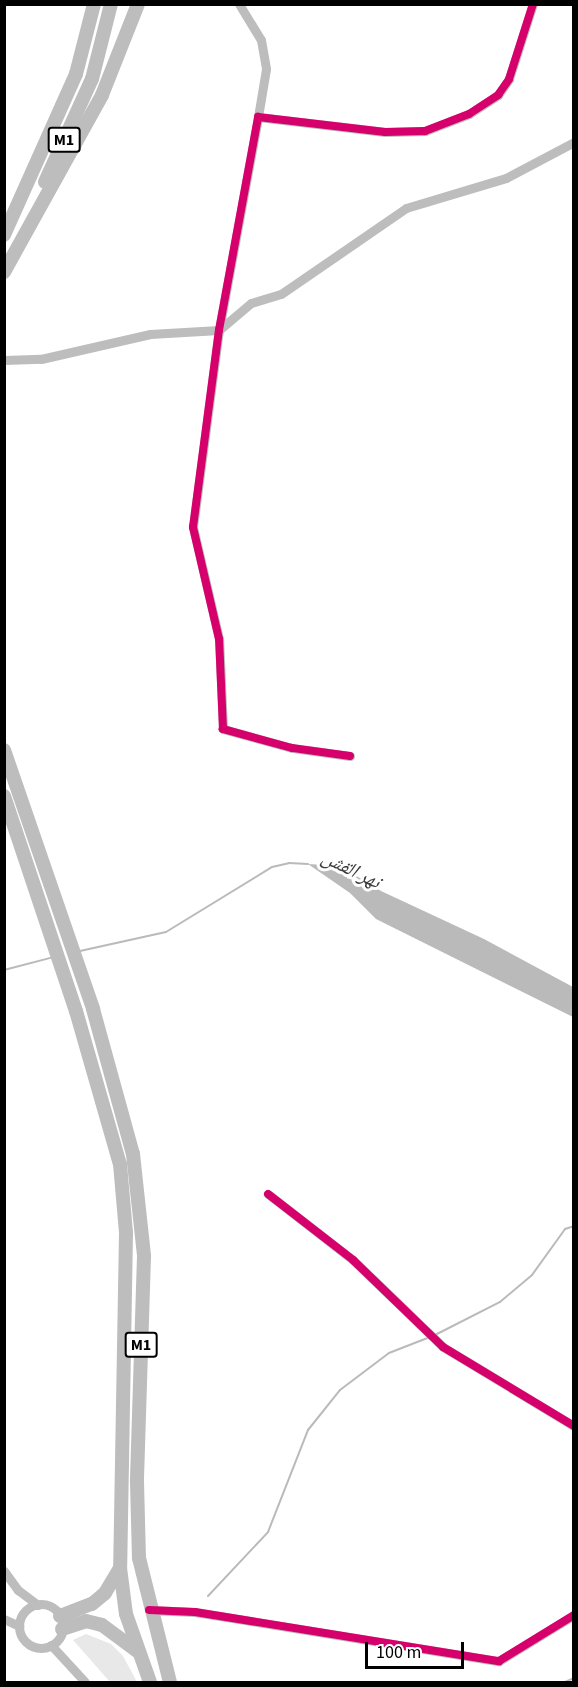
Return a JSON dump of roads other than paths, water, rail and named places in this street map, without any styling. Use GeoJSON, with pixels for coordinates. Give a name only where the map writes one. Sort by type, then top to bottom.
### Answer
{"type":"FeatureCollection","features":[{"type":"Feature","properties":{"kind":"highway","name":"M1"},"geometry":{"type":"LineString","coordinates":[[4,235],[76,74],[94,4]]}},
{"type":"Feature","properties":{"kind":"highway","name":"M1"},"geometry":{"type":"LineString","coordinates":[[4,272],[92,79],[111,4]]}},
{"type":"Feature","properties":{"kind":"highway"},"geometry":{"type":"LineString","coordinates":[[4,272],[102,95],[138,4]]}},
{"type":"Feature","properties":{"kind":"highway","name":"M1"},"geometry":{"type":"LineString","coordinates":[[4,750],[48,869],[93,1009],[133,1154],[144,1256],[137,1482],[139,1558],[149,1610],[170,1683]]}},
{"type":"Feature","properties":{"kind":"highway","name":"M1"},"geometry":{"type":"LineString","coordinates":[[4,796],[76,1011],[121,1176],[126,1233],[120,1568],[126,1614],[150,1683]]}},
{"type":"Feature","properties":{"kind":"highway"},"geometry":{"type":"LineString","coordinates":[[61,1622],[92,1604],[105,1593],[120,1568]]}},
{"type":"Feature","properties":{"kind":"highway"},"geometry":{"type":"LineString","coordinates":[[61,1622],[86,1622],[102,1625],[138,1652]]}},
{"type":"Feature","properties":{"kind":"street"},"geometry":{"type":"LineString","coordinates":[[239,4],[263,50],[266,69],[219,330],[193,527],[219,639],[223,729],[292,748],[350,756]]}},
{"type":"Feature","properties":{"kind":"street"},"geometry":{"type":"LineString","coordinates":[[258,117],[385,132],[425,131],[469,114],[498,95],[509,79],[533,4]]}},
{"type":"Feature","properties":{"kind":"street"},"geometry":{"type":"LineString","coordinates":[[4,360],[41,359],[150,334],[219,330],[251,303],[281,294],[406,208],[506,178],[573,142]]}},
{"type":"Feature","properties":{"kind":"street"},"geometry":{"type":"LineString","coordinates":[[268,1194],[353,1260],[443,1347],[573,1426]]}},
{"type":"Feature","properties":{"kind":"street"},"geometry":{"type":"LineString","coordinates":[[4,1571],[18,1590],[38,1605],[51,1607],[61,1622],[51,1645]]}},
{"type":"Feature","properties":{"kind":"street"},"geometry":{"type":"LineString","coordinates":[[38,1605],[22,1614],[19,1626],[22,1637],[32,1646],[51,1645]]}},
{"type":"Feature","properties":{"kind":"street"},"geometry":{"type":"LineString","coordinates":[[149,1610],[195,1612],[499,1661],[573,1615]]}},
{"type":"Feature","properties":{"kind":"street"},"geometry":{"type":"LineString","coordinates":[[4,1618],[19,1626]]}},
{"type":"Feature","properties":{"kind":"street"},"geometry":{"type":"LineString","coordinates":[[51,1645],[85,1683]]}},
{"type":"Feature","properties":{"kind":"waterway","name":"نهر القش"},"geometry":{"type":"LineString","coordinates":[[80,951],[166,932],[272,867],[289,863],[308,864]]}},
{"type":"Feature","properties":{"kind":"waterway","name":"نهر القش"},"geometry":{"type":"LineString","coordinates":[[4,970],[54,957]]}},
{"type":"Feature","properties":{"kind":"waterway"},"geometry":{"type":"LineString","coordinates":[[435,1335],[500,1302],[532,1275],[565,1229],[574,1226]]}},
{"type":"Feature","properties":{"kind":"waterway"},"geometry":{"type":"LineString","coordinates":[[208,1596],[268,1532],[308,1430],[340,1390],[389,1353],[430,1337]]}},
{"type":"Feature","properties":{"kind":"railway"},"geometry":{"type":"LineString","coordinates":[[565,1682],[574,1678]]}}]}
